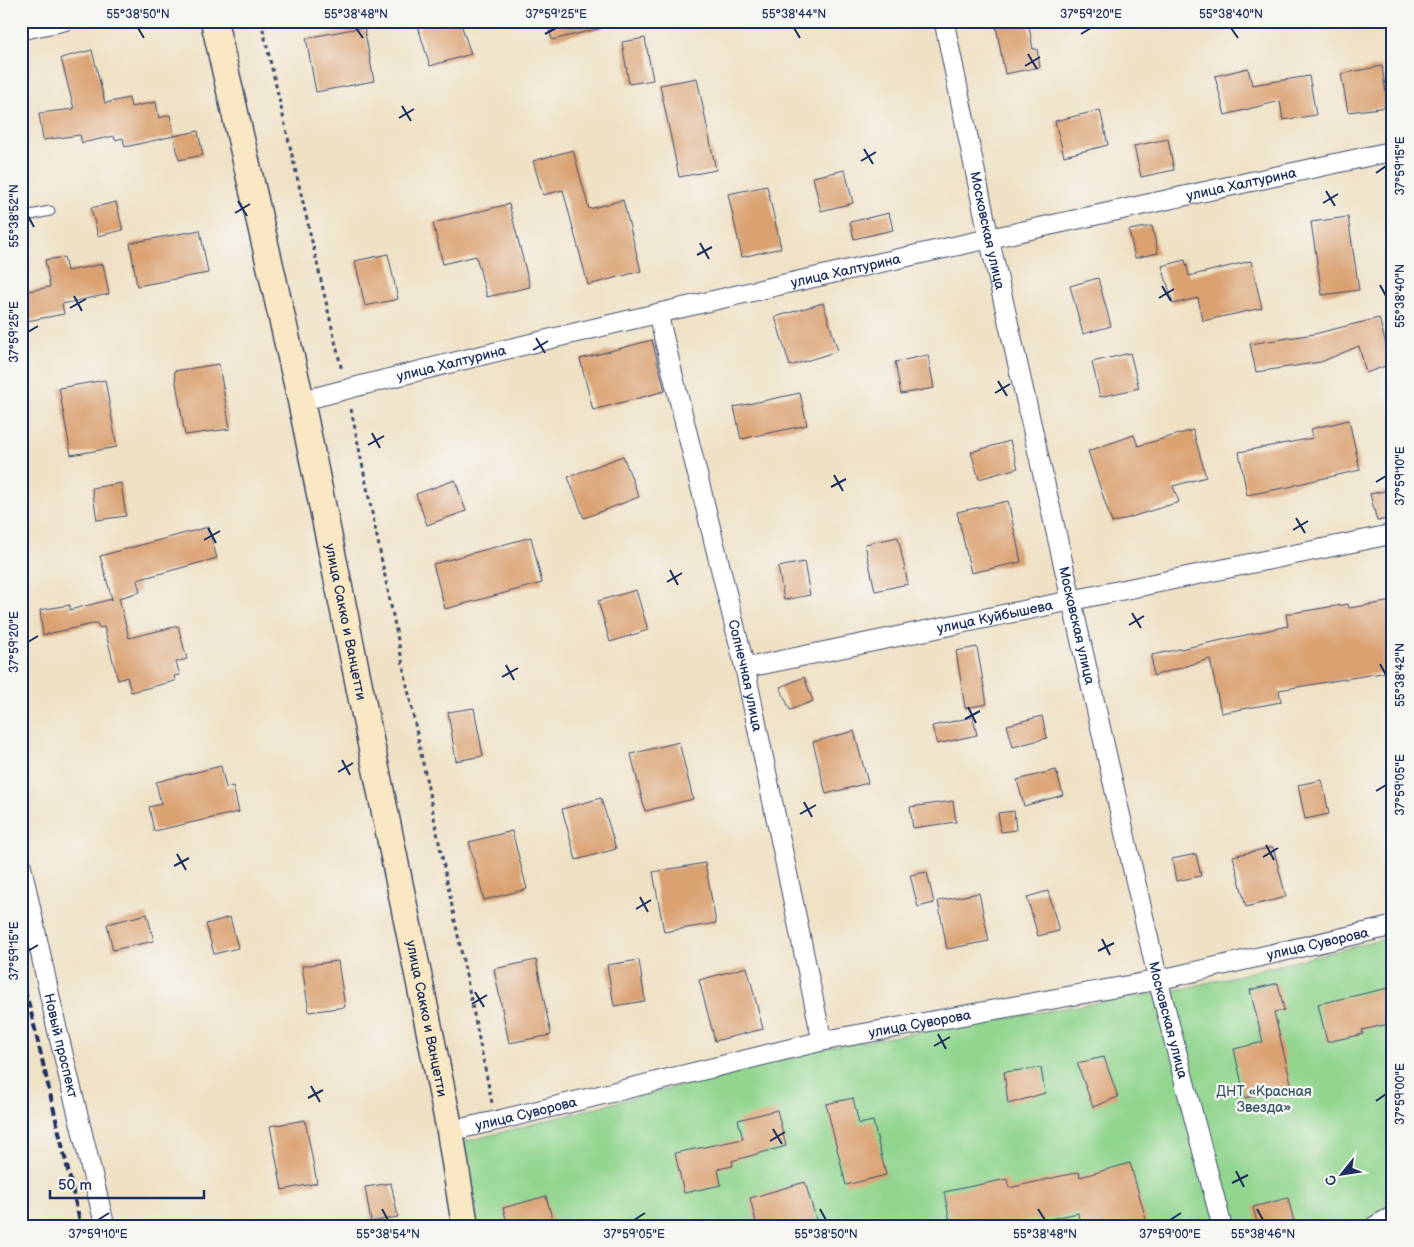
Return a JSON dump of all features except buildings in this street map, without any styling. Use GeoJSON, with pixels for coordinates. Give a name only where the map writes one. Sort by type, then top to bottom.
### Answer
{"type":"FeatureCollection","features":[{"type":"Feature","properties":{"kind":"main road","name":"улица Сакко и Ванцетти"},"geometry":{"type":"LineString","coordinates":[[214,21],[301,401],[450,1131],[465,1226]]}},
{"type":"Feature","properties":{"kind":"street"},"geometry":{"type":"LineString","coordinates":[[21,30],[64,21]]}},
{"type":"Feature","properties":{"kind":"street","name":"Московская улица"},"geometry":{"type":"LineString","coordinates":[[944,21],[989,238],[1158,980],[1222,1226]]}},
{"type":"Feature","properties":{"kind":"street","name":"улица Халтурина"},"geometry":{"type":"LineString","coordinates":[[301,401],[658,314],[989,238],[1393,151]]}},
{"type":"Feature","properties":{"kind":"street","name":"Солнечная улица"},"geometry":{"type":"LineString","coordinates":[[658,314],[745,668],[822,1041]]}},
{"type":"Feature","properties":{"kind":"street","name":"улица Куйбышева"},"geometry":{"type":"LineString","coordinates":[[745,668],[1393,534]]}},
{"type":"Feature","properties":{"kind":"street","name":"Новый проспект"},"geometry":{"type":"LineString","coordinates":[[21,864],[57,1029],[105,1226]]}},
{"type":"Feature","properties":{"kind":"street","name":"улица Суворова"},"geometry":{"type":"LineString","coordinates":[[450,1131],[822,1041],[1158,980],[1393,926]]}},
{"type":"Feature","properties":{"kind":"street"},"geometry":{"type":"LineString","coordinates":[[1375,1226],[1393,1216]]}},
{"type":"Feature","properties":{"kind":"lane"},"geometry":{"type":"LineString","coordinates":[[21,217],[50,210]]}},
{"type":"Feature","properties":{"kind":"path"},"geometry":{"type":"LineString","coordinates":[[261,21],[347,389],[495,1121]]}},
{"type":"Feature","properties":{"kind":"green space","name":"ДНТ «Красная Звезда»"},"geometry":{"type":"Polygon","coordinates":[[[1393,937],[1393,1226],[477,1226],[464,1142],[825,1048],[1186,988],[1393,937]]]}},
{"type":"Feature","properties":{"kind":"railway"},"geometry":{"type":"LineString","coordinates":[[21,978],[30,1008],[81,1226]]}},
{"type":"Feature","properties":{"kind":"railway"},"geometry":{"type":"LineString","coordinates":[[21,1204],[26,1226]]}}]}
